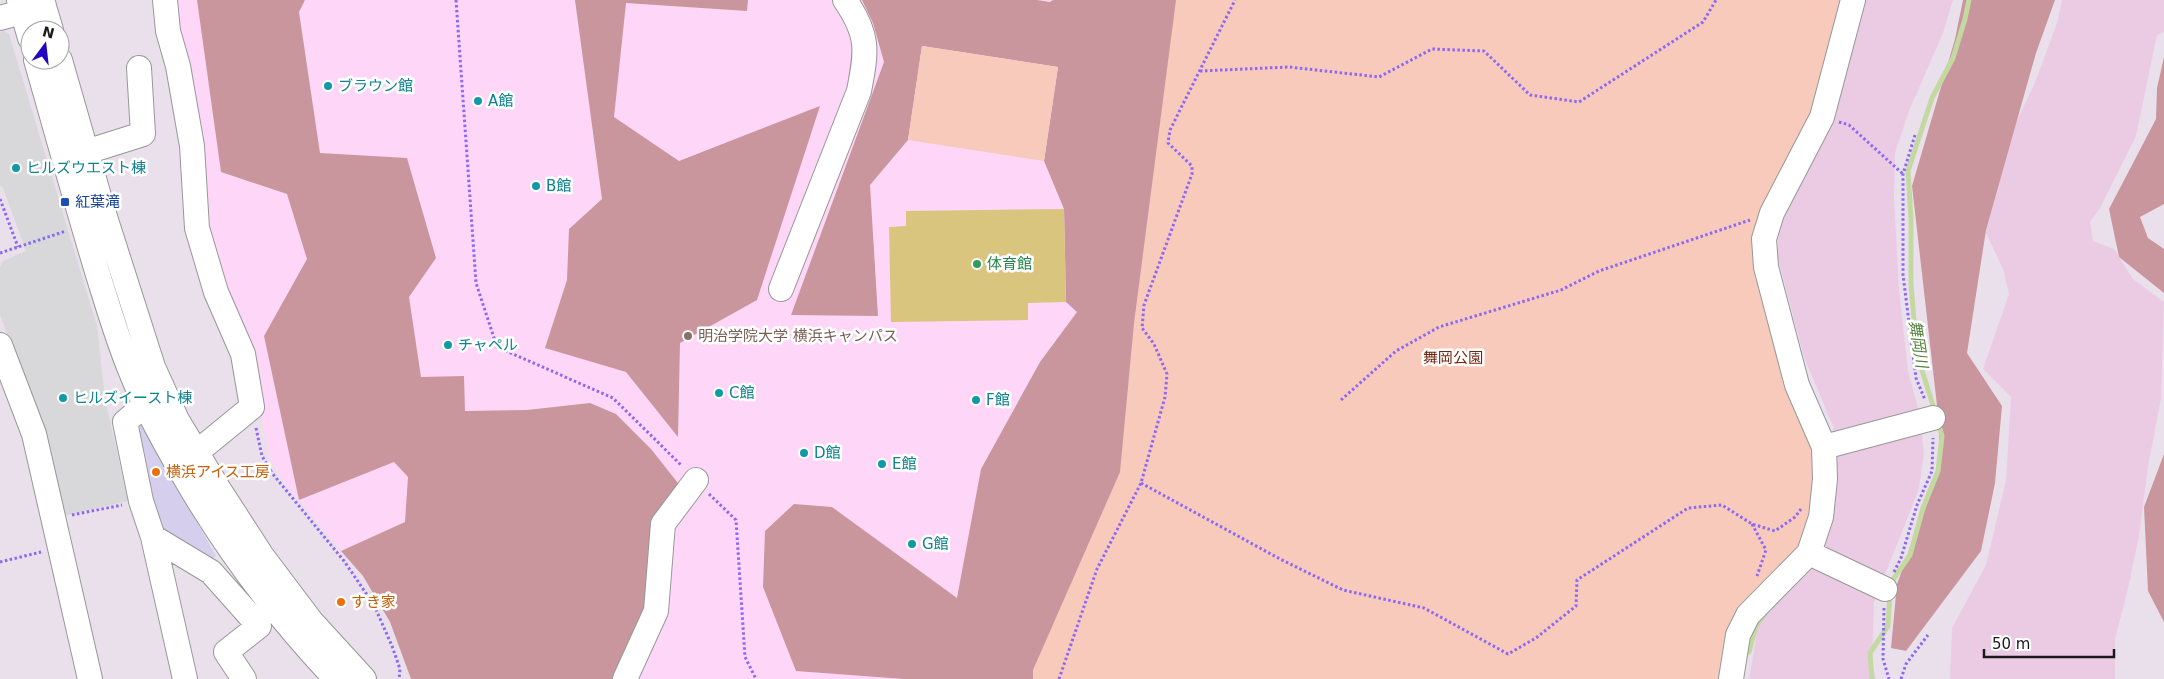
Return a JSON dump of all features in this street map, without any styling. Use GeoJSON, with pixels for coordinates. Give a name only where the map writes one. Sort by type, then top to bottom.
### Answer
{"type":"FeatureCollection","features":[{"type":"Feature","properties":{"kind":"street"},"geometry":{"type":"LineString","coordinates":[[165,0],[168,31],[178,66],[192,146],[197,228],[216,292],[243,354],[252,407],[197,452]]}},
{"type":"Feature","properties":{"kind":"street"},"geometry":{"type":"LineString","coordinates":[[781,289],[859,91],[866,56],[864,36],[855,15],[845,0]]}},
{"type":"Feature","properties":{"kind":"street"},"geometry":{"type":"LineString","coordinates":[[1731,679],[1738,635],[1748,615],[1809,553],[1821,517],[1825,479],[1824,447],[1797,385],[1766,266],[1764,239],[1772,212],[1822,117],[1852,0]]}},
{"type":"Feature","properties":{"kind":"street"},"geometry":{"type":"LineString","coordinates":[[26,7],[40,20]]}},
{"type":"Feature","properties":{"kind":"street"},"geometry":{"type":"LineString","coordinates":[[26,7],[28,20]]}},
{"type":"Feature","properties":{"kind":"street"},"geometry":{"type":"LineString","coordinates":[[86,152],[142,134],[139,68]]}},
{"type":"Feature","properties":{"kind":"street"},"geometry":{"type":"LineString","coordinates":[[39,70],[83,225],[131,372],[177,420],[262,556],[311,621],[364,679]]}},
{"type":"Feature","properties":{"kind":"street"},"geometry":{"type":"LineString","coordinates":[[63,70],[86,152],[153,368],[156,428],[200,503],[246,573],[296,638],[336,679]]}},
{"type":"Feature","properties":{"kind":"street"},"geometry":{"type":"LineString","coordinates":[[0,345],[34,434],[90,679]]}},
{"type":"Feature","properties":{"kind":"street"},"geometry":{"type":"LineString","coordinates":[[155,399],[125,422],[141,501],[153,537],[185,679]]}},
{"type":"Feature","properties":{"kind":"street"},"geometry":{"type":"LineString","coordinates":[[1824,447],[1933,418]]}},
{"type":"Feature","properties":{"kind":"street"},"geometry":{"type":"LineString","coordinates":[[625,679],[656,612],[663,524],[696,480]]}},
{"type":"Feature","properties":{"kind":"street"},"geometry":{"type":"LineString","coordinates":[[153,537],[211,572],[259,626],[226,652],[244,679]]}},
{"type":"Feature","properties":{"kind":"street"},"geometry":{"type":"LineString","coordinates":[[1809,553],[1885,589]]}},
{"type":"Feature","properties":{"kind":"path"},"geometry":{"type":"LineString","coordinates":[[456,0],[476,283],[497,347],[612,398],[736,520],[745,657],[756,679]]}},
{"type":"Feature","properties":{"kind":"path"},"geometry":{"type":"LineString","coordinates":[[1059,679],[1097,569],[1141,483],[1165,397],[1167,374],[1154,344],[1142,328],[1144,305],[1192,174],[1192,166],[1168,143],[1170,130],[1235,0]]}},
{"type":"Feature","properties":{"kind":"path"},"geometry":{"type":"LineString","coordinates":[[1200,71],[1289,67],[1379,77],[1432,48],[1484,51],[1530,95],[1579,102],[1703,22],[1716,0]]}},
{"type":"Feature","properties":{"kind":"path"},"geometry":{"type":"LineString","coordinates":[[1822,117],[1849,125],[1902,174]]}},
{"type":"Feature","properties":{"kind":"path"},"geometry":{"type":"LineString","coordinates":[[0,199],[18,247]]}},
{"type":"Feature","properties":{"kind":"path"},"geometry":{"type":"LineString","coordinates":[[1341,400],[1396,351],[1439,327],[1561,290],[1599,272],[1772,212]]}},
{"type":"Feature","properties":{"kind":"path"},"geometry":{"type":"LineString","coordinates":[[0,253],[83,225]]}},
{"type":"Feature","properties":{"kind":"path"},"geometry":{"type":"LineString","coordinates":[[252,407],[262,456],[272,474],[344,560],[374,604],[395,654],[400,669],[399,679]]}},
{"type":"Feature","properties":{"kind":"path"},"geometry":{"type":"LineString","coordinates":[[1141,483],[1280,559],[1343,590],[1424,608],[1508,654],[1536,638],[1576,606],[1577,580],[1688,508],[1722,505],[1752,524],[1775,531],[1795,517]]}},
{"type":"Feature","properties":{"kind":"path"},"geometry":{"type":"LineString","coordinates":[[54,519],[141,501]]}},
{"type":"Feature","properties":{"kind":"path"},"geometry":{"type":"LineString","coordinates":[[1752,524],[1766,550],[1761,568],[1752,584]]}},
{"type":"Feature","properties":{"kind":"path"},"geometry":{"type":"LineString","coordinates":[[0,562],[61,548]]}},
{"type":"Feature","properties":{"kind":"path"},"geometry":{"type":"LineString","coordinates":[[1900,679],[1906,664],[1928,635]]}},
{"type":"Feature","properties":{"kind":"shaded area","name":"明治学院大学 横浜キャンパス"},"geometry":{"type":"Polygon","coordinates":[[[168,0],[1176,0],[1033,679],[411,679],[390,622],[363,576],[285,484],[270,459],[248,350],[205,230],[168,0]]]}},
{"type":"Feature","properties":{"kind":"shaded area"},"geometry":{"type":"Polygon","coordinates":[[[1861,0],[1953,0],[1943,33],[1909,111],[1895,153],[1894,198],[1899,289],[1908,371],[1919,412],[1924,453],[1919,489],[1874,602],[1872,661],[1876,679],[1749,679],[1759,620],[1832,519],[1838,475],[1833,426],[1804,357],[1777,255],[1780,222],[1861,0]]]}},
{"type":"Feature","properties":{"kind":"shaded area"},"geometry":{"type":"Polygon","coordinates":[[[2062,0],[2164,0],[2164,32],[2157,35],[2136,136],[2100,208],[2090,222],[2093,241],[2114,249],[2133,279],[2164,302],[2161,399],[2148,466],[2139,536],[2115,639],[2115,679],[1950,679],[1952,628],[1986,565],[2006,480],[2011,397],[1983,369],[2009,294],[2003,269],[1986,233],[1996,164],[2034,85],[2057,23],[2062,0]]]}},
{"type":"Feature","properties":{"kind":"shaded area"},"geometry":{"type":"Polygon","coordinates":[[[4,31],[9,34],[97,326],[105,399],[128,501],[63,516],[44,431],[0,315],[0,267],[3,261],[26,251],[3,188],[0,185],[0,32],[4,31]]]}},
{"type":"Feature","properties":{"kind":"shaded area","name":"体育館"},"geometry":{"type":"Polygon","coordinates":[[[1064,209],[1066,302],[1028,303],[1028,320],[891,322],[889,227],[906,226],[906,211],[1064,209]]]}},
{"type":"Feature","properties":{"kind":"shaded area","name":"横浜アイス工房"},"geometry":{"type":"Polygon","coordinates":[[[141,423],[216,556],[212,559],[168,533],[153,515],[134,428],[141,423]]]}},
{"type":"Feature","properties":{"kind":"green space"},"geometry":{"type":"Polygon","coordinates":[[[197,0],[305,0],[299,12],[320,153],[407,158],[436,258],[409,297],[421,377],[464,376],[465,411],[527,410],[590,403],[616,414],[651,449],[685,492],[663,524],[656,611],[625,679],[411,679],[390,622],[363,576],[341,551],[405,522],[408,477],[394,462],[299,500],[264,336],[307,259],[287,194],[221,172],[197,0]]]}},
{"type":"Feature","properties":{"kind":"green space"},"geometry":{"type":"Polygon","coordinates":[[[575,0],[748,0],[747,11],[626,3],[614,117],[679,161],[820,106],[757,300],[680,343],[678,437],[626,372],[545,348],[567,280],[569,229],[602,199],[575,0]]]}},
{"type":"Feature","properties":{"kind":"green space","name":"舞岡公園"},"geometry":{"type":"Polygon","coordinates":[[[862,0],[1037,0],[1050,2],[1053,0],[1368,0],[1772,213],[1699,679],[904,679],[796,671],[763,587],[765,531],[794,504],[832,507],[957,598],[981,469],[1040,362],[1077,312],[1066,302],[1064,209],[1044,161],[1058,67],[922,46],[908,140],[870,185],[878,316],[791,315],[884,62],[873,23],[862,0]]]}},
{"type":"Feature","properties":{"kind":"green space","name":"舞岡公園"},"geometry":{"type":"Polygon","coordinates":[[[1176,0],[1852,0],[1822,117],[1758,234],[1819,448],[1817,512],[1804,542],[1724,679],[1033,679],[1033,670],[1120,472],[1134,323],[1176,0]]]}},
{"type":"Feature","properties":{"kind":"green space"},"geometry":{"type":"Polygon","coordinates":[[[1963,0],[2055,0],[2036,53],[1986,230],[1967,353],[2002,406],[1995,483],[1981,551],[1906,651],[1891,648],[1897,584],[1939,472],[1939,423],[1912,186],[1955,39],[1963,0]]]}},
{"type":"Feature","properties":{"kind":"green space"},"geometry":{"type":"Polygon","coordinates":[[[922,46],[1058,67],[1044,161],[908,140],[922,46]]]}},
{"type":"Feature","properties":{"kind":"green space"},"geometry":{"type":"Polygon","coordinates":[[[2164,57],[2164,204],[2140,217],[2148,238],[2164,249],[2164,293],[2119,257],[2109,209],[2156,119],[2157,88],[2164,57]]]}},
{"type":"Feature","properties":{"kind":"green space"},"geometry":{"type":"Polygon","coordinates":[[[2164,454],[2164,622],[2148,591],[2144,507],[2164,454]]]}},
{"type":"Feature","properties":{"kind":"waterway","name":"舞岡川"},"geometry":{"type":"LineString","coordinates":[[1935,412],[1921,367],[1914,320],[1911,284],[1911,219],[1908,171],[1932,98],[1953,58],[1969,0]]}},
{"type":"Feature","properties":{"kind":"waterway","name":"舞岡川"},"geometry":{"type":"LineString","coordinates":[[1890,584],[1910,555],[1923,508],[1938,471],[1942,436],[1938,422]]}},
{"type":"Feature","properties":{"kind":"waterway","name":"舞岡川"},"geometry":{"type":"LineString","coordinates":[[1872,679],[1870,653],[1888,626],[1890,593]]}},
{"type":"Feature","properties":{"kind":"waterway"},"geometry":{"type":"LineString","coordinates":[[1749,652],[1756,626],[1765,614]]}},
{"type":"Feature","properties":{"kind":"place","name":"ブラウン館"},"geometry":{"type":"Point","coordinates":[328,86]}},
{"type":"Feature","properties":{"kind":"place","name":"A館"},"geometry":{"type":"Point","coordinates":[478,101]}},
{"type":"Feature","properties":{"kind":"place","name":"ヒルズウエスト棟"},"geometry":{"type":"Point","coordinates":[16,168]}},
{"type":"Feature","properties":{"kind":"place","name":"B館"},"geometry":{"type":"Point","coordinates":[536,186]}},
{"type":"Feature","properties":{"kind":"place","name":"紅葉滝"},"geometry":{"type":"Point","coordinates":[65,202]}},
{"type":"Feature","properties":{"kind":"place","name":"体育館"},"geometry":{"type":"Point","coordinates":[977,264]}},
{"type":"Feature","properties":{"kind":"place","name":"明治学院大学 横浜キャンパス"},"geometry":{"type":"Point","coordinates":[688,336]}},
{"type":"Feature","properties":{"kind":"place","name":"チャペル"},"geometry":{"type":"Point","coordinates":[448,345]}},
{"type":"Feature","properties":{"kind":"place","name":"C館"},"geometry":{"type":"Point","coordinates":[719,393]}},
{"type":"Feature","properties":{"kind":"place","name":"ヒルズイースト棟"},"geometry":{"type":"Point","coordinates":[63,398]}},
{"type":"Feature","properties":{"kind":"place","name":"F館"},"geometry":{"type":"Point","coordinates":[976,400]}},
{"type":"Feature","properties":{"kind":"place","name":"D館"},"geometry":{"type":"Point","coordinates":[804,453]}},
{"type":"Feature","properties":{"kind":"place","name":"E館"},"geometry":{"type":"Point","coordinates":[882,464]}},
{"type":"Feature","properties":{"kind":"place","name":"横浜アイス工房"},"geometry":{"type":"Point","coordinates":[156,472]}},
{"type":"Feature","properties":{"kind":"place","name":"G館"},"geometry":{"type":"Point","coordinates":[912,544]}},
{"type":"Feature","properties":{"kind":"place","name":"すき家"},"geometry":{"type":"Point","coordinates":[341,602]}}]}
